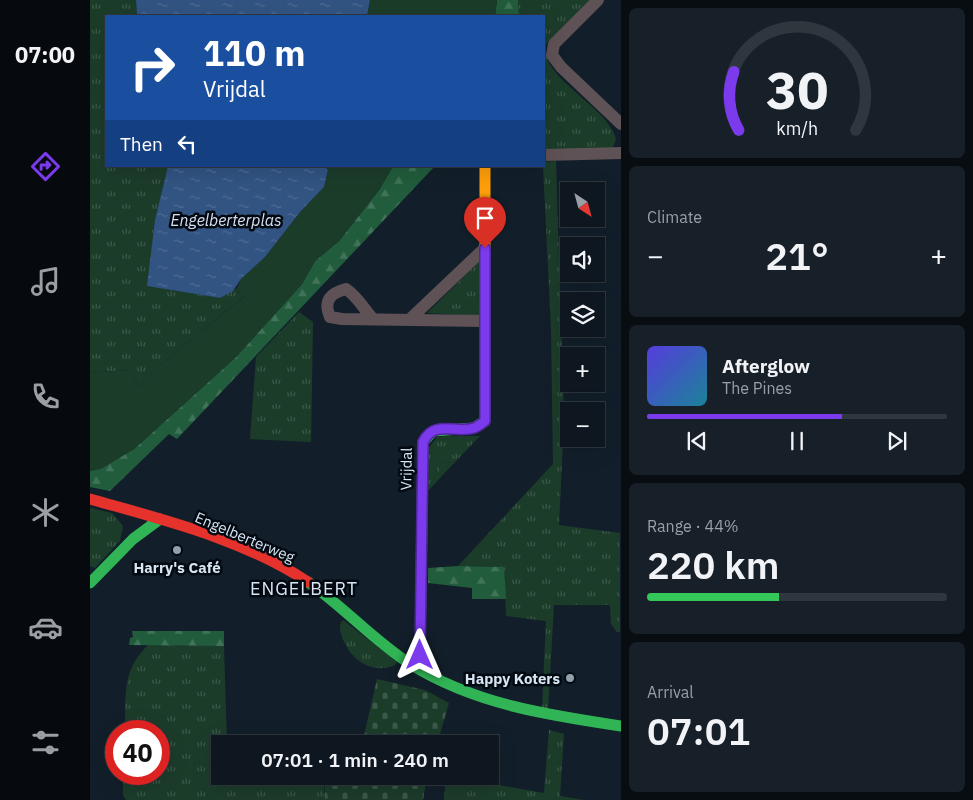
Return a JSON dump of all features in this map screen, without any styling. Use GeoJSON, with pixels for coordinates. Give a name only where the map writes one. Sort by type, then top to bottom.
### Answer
{"type":"FeatureCollection","features":[{"type":"Feature","properties":{"kind":"street"},"geometry":{"type":"LineString","coordinates":[[598,0],[554,44],[552,55],[561,67],[620,124]]}},
{"type":"Feature","properties":{"kind":"street"},"geometry":{"type":"LineString","coordinates":[[545,155],[620,153]]}},
{"type":"Feature","properties":{"kind":"street","name":"Vrijdal"},"geometry":{"type":"LineString","coordinates":[[415,667],[420,655],[423,442],[427,434],[438,428],[474,428],[485,421],[485,167]]}},
{"type":"Feature","properties":{"kind":"street"},"geometry":{"type":"LineString","coordinates":[[409,320],[485,248]]}},
{"type":"Feature","properties":{"kind":"street"},"geometry":{"type":"LineString","coordinates":[[374,319],[485,321]]}},
{"type":"Feature","properties":{"kind":"street","name":"Engelberterweg"},"geometry":{"type":"LineString","coordinates":[[90,499],[131,524],[160,519],[280,564],[415,667],[475,698],[522,711],[620,726]]}},
{"type":"Feature","properties":{"kind":"street"},"geometry":{"type":"LineString","coordinates":[[90,583],[131,524],[160,519]]}},
{"type":"Feature","properties":{"kind":"green space"},"geometry":{"type":"Polygon","coordinates":[[[90,0],[136,0],[137,15],[105,15],[105,167],[168,167],[155,220],[148,286],[220,298],[237,288],[239,293],[247,294],[160,365],[139,387],[129,370],[90,373],[90,0]]]}},
{"type":"Feature","properties":{"kind":"green space"},"geometry":{"type":"Polygon","coordinates":[[[370,0],[497,0],[495,15],[367,15],[370,0]]]}},
{"type":"Feature","properties":{"kind":"green space"},"geometry":{"type":"Polygon","coordinates":[[[497,0],[518,0],[519,15],[495,15],[497,0]]]}},
{"type":"Feature","properties":{"kind":"green space"},"geometry":{"type":"Polygon","coordinates":[[[518,0],[590,0],[546,44],[547,56],[553,68],[563,80],[610,127],[616,139],[612,150],[545,151],[545,15],[519,15],[518,0]]]}},
{"type":"Feature","properties":{"kind":"green space"},"geometry":{"type":"Polygon","coordinates":[[[556,161],[562,347],[560,347],[560,392],[563,392],[563,402],[560,402],[560,447],[563,447],[559,525],[620,533],[620,632],[617,632],[611,624],[610,605],[554,605],[548,710],[542,709],[546,621],[506,616],[504,567],[458,566],[553,464],[551,330],[543,167],[545,167],[545,162],[556,161]]]}},
{"type":"Feature","properties":{"kind":"green space"},"geometry":{"type":"Polygon","coordinates":[[[326,167],[392,167],[379,190],[339,241],[315,261],[302,284],[236,357],[134,449],[101,469],[90,471],[90,373],[129,370],[139,387],[160,365],[246,295],[239,293],[237,288],[241,279],[265,257],[300,212],[324,187],[328,170],[326,167]]]}},
{"type":"Feature","properties":{"kind":"green space"},"geometry":{"type":"Polygon","coordinates":[[[392,167],[434,167],[177,439],[169,434],[110,491],[90,487],[90,471],[101,468],[134,449],[236,357],[302,284],[315,261],[339,241],[379,190],[392,167]]]}},
{"type":"Feature","properties":{"kind":"green space"},"geometry":{"type":"Polygon","coordinates":[[[479,262],[479,316],[427,313],[479,262]]]}},
{"type":"Feature","properties":{"kind":"green space"},"geometry":{"type":"Polygon","coordinates":[[[299,312],[313,322],[311,442],[250,439],[256,357],[299,312]]]}},
{"type":"Feature","properties":{"kind":"green space"},"geometry":{"type":"Polygon","coordinates":[[[480,436],[455,462],[440,463],[440,478],[426,493],[428,449],[437,437],[480,436]]]}},
{"type":"Feature","properties":{"kind":"green space"},"geometry":{"type":"Polygon","coordinates":[[[455,462],[440,478],[440,463],[455,462]]]}},
{"type":"Feature","properties":{"kind":"green space"},"geometry":{"type":"Polygon","coordinates":[[[90,508],[112,513],[123,526],[120,541],[95,568],[90,566],[90,508]]]}},
{"type":"Feature","properties":{"kind":"green space"},"geometry":{"type":"Polygon","coordinates":[[[458,566],[504,567],[506,599],[472,599],[472,588],[428,583],[428,568],[458,566]]]}},
{"type":"Feature","properties":{"kind":"green space"},"geometry":{"type":"Polygon","coordinates":[[[343,620],[397,662],[395,665],[377,668],[361,662],[355,657],[344,642],[341,634],[340,625],[343,620]]]}},
{"type":"Feature","properties":{"kind":"green space"},"geometry":{"type":"Polygon","coordinates":[[[132,631],[224,631],[224,646],[129,645],[130,638],[133,637],[132,631]]]}},
{"type":"Feature","properties":{"kind":"green space"},"geometry":{"type":"Polygon","coordinates":[[[148,645],[224,646],[227,735],[211,735],[211,785],[324,785],[325,800],[126,800],[123,795],[123,785],[170,785],[170,720],[125,720],[129,675],[139,655],[148,645]]]}},
{"type":"Feature","properties":{"kind":"green space"},"geometry":{"type":"Polygon","coordinates":[[[377,679],[425,690],[449,703],[440,735],[364,735],[377,679]]]}},
{"type":"Feature","properties":{"kind":"green space"},"geometry":{"type":"Polygon","coordinates":[[[549,730],[564,734],[560,796],[584,800],[444,800],[445,785],[498,785],[544,793],[549,730]]]}},
{"type":"Feature","properties":{"kind":"green space"},"geometry":{"type":"Polygon","coordinates":[[[325,785],[426,785],[423,800],[325,800],[325,785]]]}},
{"type":"Feature","properties":{"kind":"water"},"geometry":{"type":"Polygon","coordinates":[[[136,0],[370,0],[367,15],[137,15],[136,0]]]}},
{"type":"Feature","properties":{"kind":"water","name":"Engelberterplas"},"geometry":{"type":"Polygon","coordinates":[[[168,167],[326,167],[328,170],[324,187],[300,212],[265,257],[241,279],[233,291],[220,298],[147,286],[155,220],[168,167]]]}},
{"type":"Feature","properties":{"kind":"traffic: fast"},"geometry":{"type":"LineString","coordinates":[[415,667],[420,655],[423,442],[433,431],[474,428],[485,421],[485,359]]}},
{"type":"Feature","properties":{"kind":"traffic: fast"},"geometry":{"type":"LineString","coordinates":[[90,583],[133,539],[160,519]]}},
{"type":"Feature","properties":{"kind":"traffic: fast"},"geometry":{"type":"LineString","coordinates":[[308,582],[396,655],[434,678],[485,698],[512,706],[621,726]]}},
{"type":"Feature","properties":{"kind":"traffic: slow"},"geometry":{"type":"LineString","coordinates":[[485,167],[485,359]]}},
{"type":"Feature","properties":{"kind":"traffic: jam"},"geometry":{"type":"LineString","coordinates":[[90,499],[174,523],[230,542],[283,567],[308,582]]}},
{"type":"Feature","properties":{"kind":"place","name":"Harry's Café"},"geometry":{"type":"Point","coordinates":[177,550]}},
{"type":"Feature","properties":{"kind":"place","name":"Happy Koters"},"geometry":{"type":"Point","coordinates":[570,678]}},
{"type":"Feature","properties":{"kind":"district","name":"ENGELBERT"},"geometry":{"type":"Point","coordinates":[304,588]}},
{"type":"Feature","properties":{"kind":"route"},"geometry":{"type":"LineString","coordinates":[[420,655],[423,442],[427,434],[438,428],[474,428],[485,421],[485,248]]}}]}
